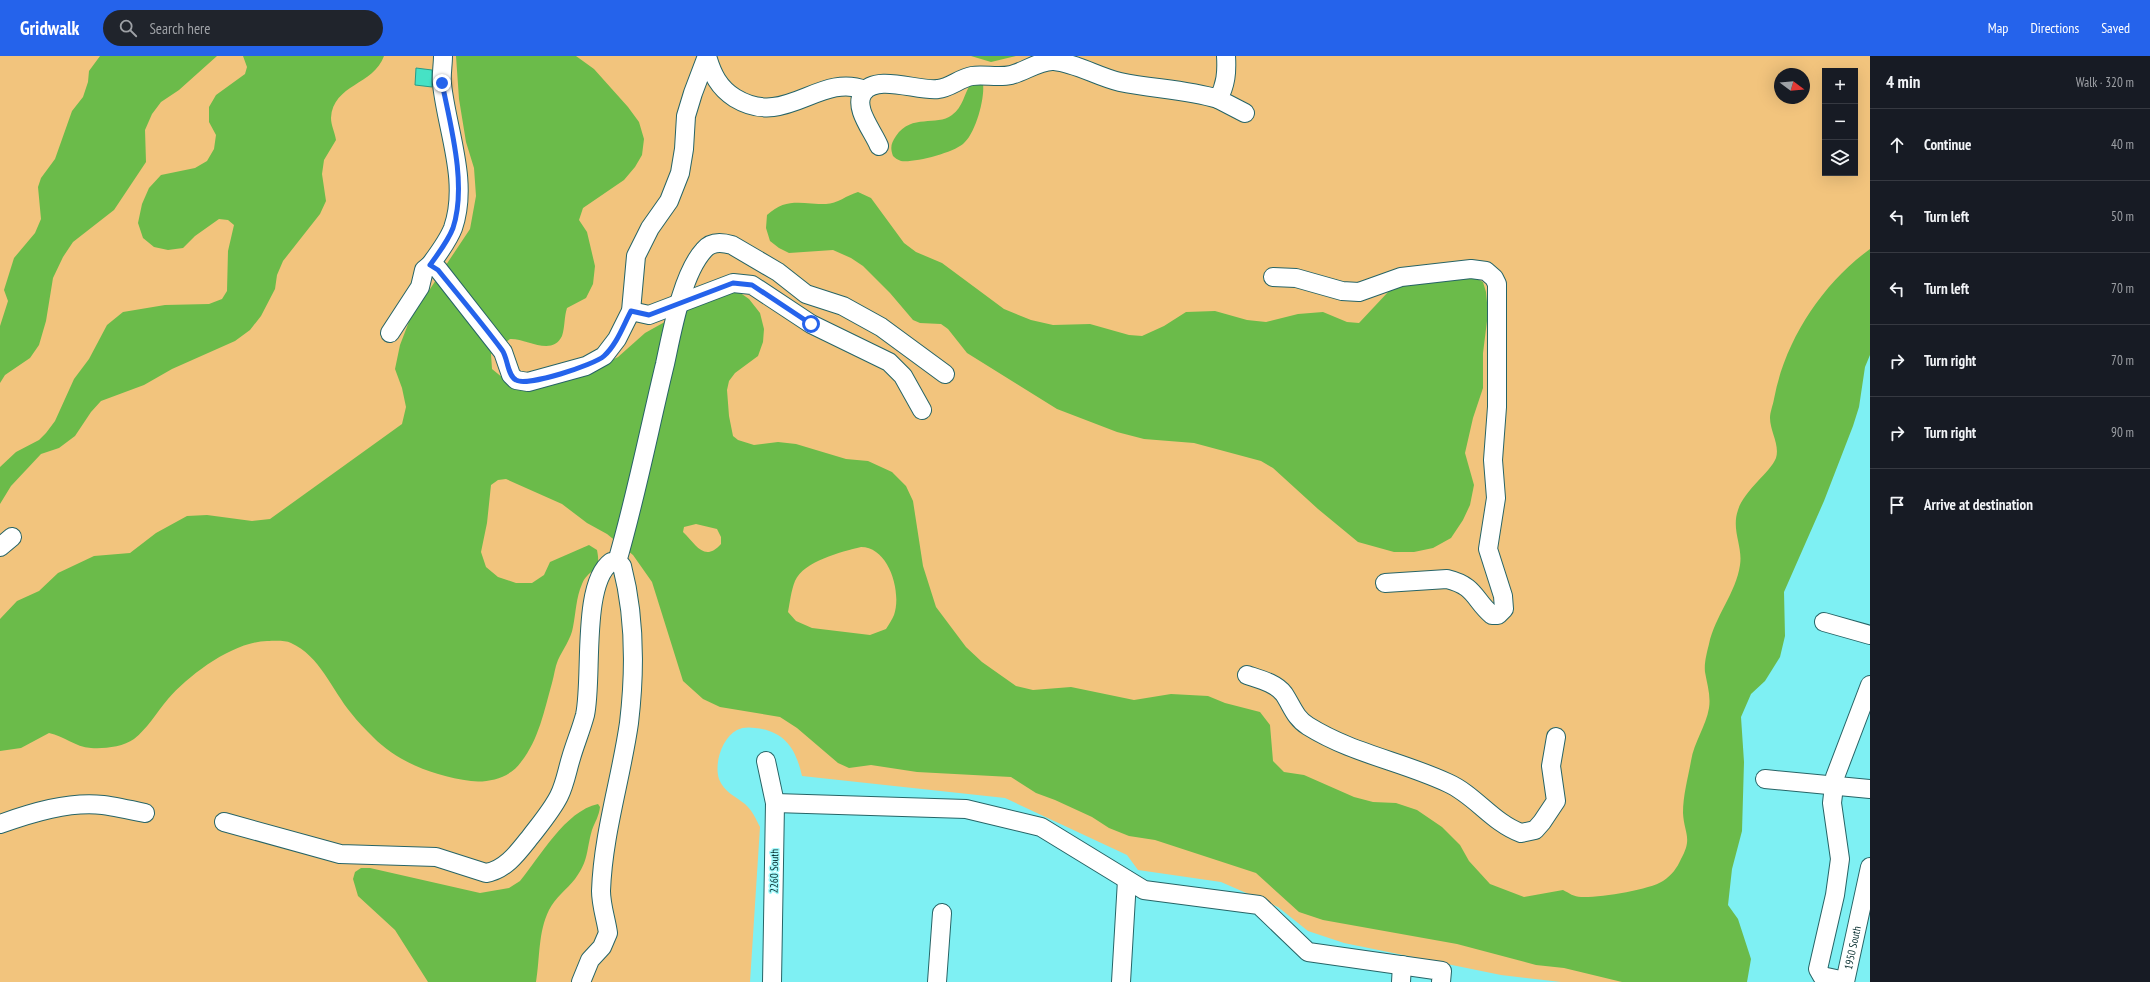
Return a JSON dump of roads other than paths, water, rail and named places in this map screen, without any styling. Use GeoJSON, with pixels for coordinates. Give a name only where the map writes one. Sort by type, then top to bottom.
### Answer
{"type":"FeatureCollection","features":[{"type":"Feature","properties":{"kind":"street"},"geometry":{"type":"LineString","coordinates":[[390,333],[420,287],[424,270],[434,267],[452,230],[457,213],[458,180],[452,136],[442,83],[443,56]]}},
{"type":"Feature","properties":{"kind":"street"},"geometry":{"type":"LineString","coordinates":[[434,267],[503,352],[511,374],[520,382],[528,382],[586,366],[604,356],[631,311],[636,256],[650,228],[669,201],[680,173],[684,149],[686,116],[706,76],[707,56]]}},
{"type":"Feature","properties":{"kind":"street"},"geometry":{"type":"LineString","coordinates":[[1218,99],[1223,90],[1227,72],[1226,56]]}},
{"type":"Feature","properties":{"kind":"street"},"geometry":{"type":"LineString","coordinates":[[706,76],[728,94],[740,101],[763,108],[789,105],[818,92],[836,87],[851,86],[865,90],[879,85],[902,85],[929,90],[939,89],[973,76],[1010,75],[1048,61],[1054,61],[1118,82],[1189,92],[1218,99],[1245,113]]}},
{"type":"Feature","properties":{"kind":"street"},"geometry":{"type":"LineString","coordinates":[[865,90],[861,97],[861,110],[879,146]]}},
{"type":"Feature","properties":{"kind":"street"},"geometry":{"type":"LineString","coordinates":[[581,982],[590,960],[607,939],[608,933],[601,891],[611,811],[628,724],[632,689],[628,594],[622,566],[618,557],[679,308],[693,269],[704,250],[710,244],[724,242],[778,272],[806,294],[843,306],[881,328],[945,374]]}},
{"type":"Feature","properties":{"kind":"street"},"geometry":{"type":"LineString","coordinates":[[1273,277],[1296,278],[1342,291],[1359,292],[1401,277],[1471,269],[1486,271],[1494,278],[1497,284],[1497,407],[1493,460],[1496,498],[1488,549],[1503,596],[1504,609],[1498,615],[1492,615],[1470,590],[1455,581],[1447,579],[1385,583]]}},
{"type":"Feature","properties":{"kind":"street"},"geometry":{"type":"LineString","coordinates":[[631,311],[649,315],[679,308],[733,283],[752,285],[811,324],[889,362],[903,376],[922,410]]}},
{"type":"Feature","properties":{"kind":"street"},"geometry":{"type":"LineString","coordinates":[[224,822],[340,854],[436,857],[486,873],[492,872],[506,865],[531,836],[553,806],[563,789],[586,708],[589,690],[588,643],[592,609],[598,583],[607,565],[618,557]]}},
{"type":"Feature","properties":{"kind":"street"},"geometry":{"type":"LineString","coordinates":[[1824,622],[1870,635]]}},
{"type":"Feature","properties":{"kind":"street"},"geometry":{"type":"LineString","coordinates":[[1247,675],[1276,686],[1284,694],[1297,716],[1306,725],[1344,746],[1422,772],[1450,784],[1473,798],[1500,821],[1521,832],[1535,830],[1556,801],[1551,766],[1556,737]]}},
{"type":"Feature","properties":{"kind":"street"},"geometry":{"type":"LineString","coordinates":[[1845,982],[1822,976],[1818,969],[1835,895],[1840,859],[1832,802],[1835,777],[1870,685]]}},
{"type":"Feature","properties":{"kind":"street","name":"2260 South"},"geometry":{"type":"LineString","coordinates":[[766,761],[775,803],[772,982]]}},
{"type":"Feature","properties":{"kind":"street"},"geometry":{"type":"LineString","coordinates":[[1765,779],[1834,784],[1870,789]]}},
{"type":"Feature","properties":{"kind":"street"},"geometry":{"type":"LineString","coordinates":[[775,803],[966,809],[1041,827],[1144,890],[1259,905],[1308,952],[1402,974],[1442,971],[1441,982]]}},
{"type":"Feature","properties":{"kind":"street"},"geometry":{"type":"LineString","coordinates":[[0,824],[22,816],[70,806],[102,805],[145,813]]}},
{"type":"Feature","properties":{"kind":"street","name":"1950 South"},"geometry":{"type":"LineString","coordinates":[[1845,982],[1867,899],[1870,867]]}},
{"type":"Feature","properties":{"kind":"street"},"geometry":{"type":"LineString","coordinates":[[1121,982],[1127,880]]}},
{"type":"Feature","properties":{"kind":"street"},"geometry":{"type":"LineString","coordinates":[[937,982],[942,913]]}}]}
